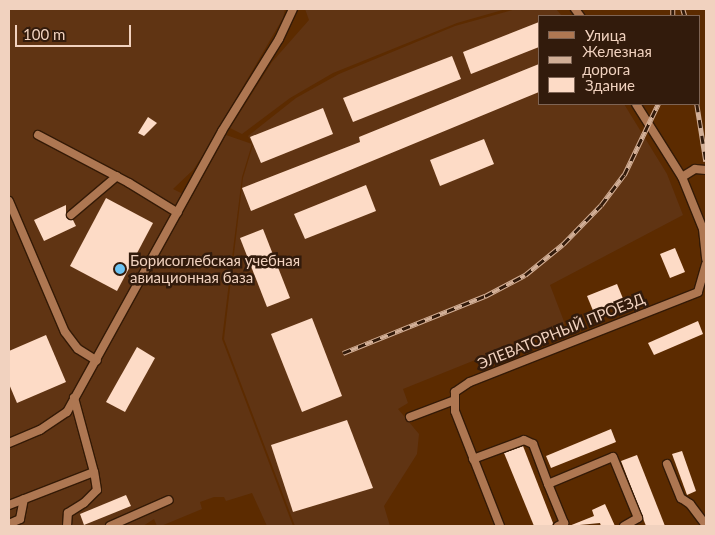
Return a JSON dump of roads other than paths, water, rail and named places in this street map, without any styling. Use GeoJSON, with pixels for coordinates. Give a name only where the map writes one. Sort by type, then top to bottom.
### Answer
{"type":"FeatureCollection","features":[{"type":"Feature","properties":{"kind":"street"},"geometry":{"type":"LineString","coordinates":[[9,444],[58,420],[74,398],[97,361],[222,131],[279,39],[293,9]]}},
{"type":"Feature","properties":{"kind":"street"},"geometry":{"type":"LineString","coordinates":[[637,105],[682,177],[703,230],[706,259]]}},
{"type":"Feature","properties":{"kind":"street"},"geometry":{"type":"LineString","coordinates":[[38,135],[117,176],[178,213]]}},
{"type":"Feature","properties":{"kind":"street"},"geometry":{"type":"LineString","coordinates":[[682,177],[695,170],[706,170]]}},
{"type":"Feature","properties":{"kind":"street"},"geometry":{"type":"LineString","coordinates":[[71,215],[117,176]]}},
{"type":"Feature","properties":{"kind":"street"},"geometry":{"type":"LineString","coordinates":[[9,201],[65,332],[78,349],[97,361]]}},
{"type":"Feature","properties":{"kind":"street","name":"ЭЛЕВАТОРНЫЙ ПРОЕЗД"},"geometry":{"type":"LineString","coordinates":[[455,400],[455,392],[470,382],[698,292],[706,264]]}},
{"type":"Feature","properties":{"kind":"street"},"geometry":{"type":"LineString","coordinates":[[67,526],[68,513],[84,503],[97,490],[74,398]]}},
{"type":"Feature","properties":{"kind":"street"},"geometry":{"type":"LineString","coordinates":[[410,417],[455,400],[455,411],[500,526]]}},
{"type":"Feature","properties":{"kind":"street"},"geometry":{"type":"LineString","coordinates":[[473,458],[524,440],[533,444],[564,524],[558,526]]}},
{"type":"Feature","properties":{"kind":"street"},"geometry":{"type":"LineString","coordinates":[[548,484],[613,457],[638,518],[624,526]]}},
{"type":"Feature","properties":{"kind":"street"},"geometry":{"type":"LineString","coordinates":[[667,464],[681,498],[690,504],[706,525]]}},
{"type":"Feature","properties":{"kind":"street"},"geometry":{"type":"LineString","coordinates":[[9,505],[94,472]]}},
{"type":"Feature","properties":{"kind":"street"},"geometry":{"type":"LineString","coordinates":[[9,524],[20,519],[24,499]]}},
{"type":"Feature","properties":{"kind":"street"},"geometry":{"type":"LineString","coordinates":[[110,526],[169,500]]}},
{"type":"Feature","properties":{"kind":"railway"},"geometry":{"type":"LineString","coordinates":[[673,9],[673,15]]}},
{"type":"Feature","properties":{"kind":"railway"},"geometry":{"type":"LineString","coordinates":[[683,9],[685,15]]}},
{"type":"Feature","properties":{"kind":"railway"},"geometry":{"type":"LineString","coordinates":[[343,353],[485,296],[525,275],[563,244],[601,205],[624,175],[658,105]]}},
{"type":"Feature","properties":{"kind":"railway"},"geometry":{"type":"LineString","coordinates":[[697,105],[706,161]]}},
{"type":"Feature","properties":{"kind":"place","name":"Борисоглебская учебная авиационная база"},"geometry":{"type":"Point","coordinates":[120,269]}}]}
